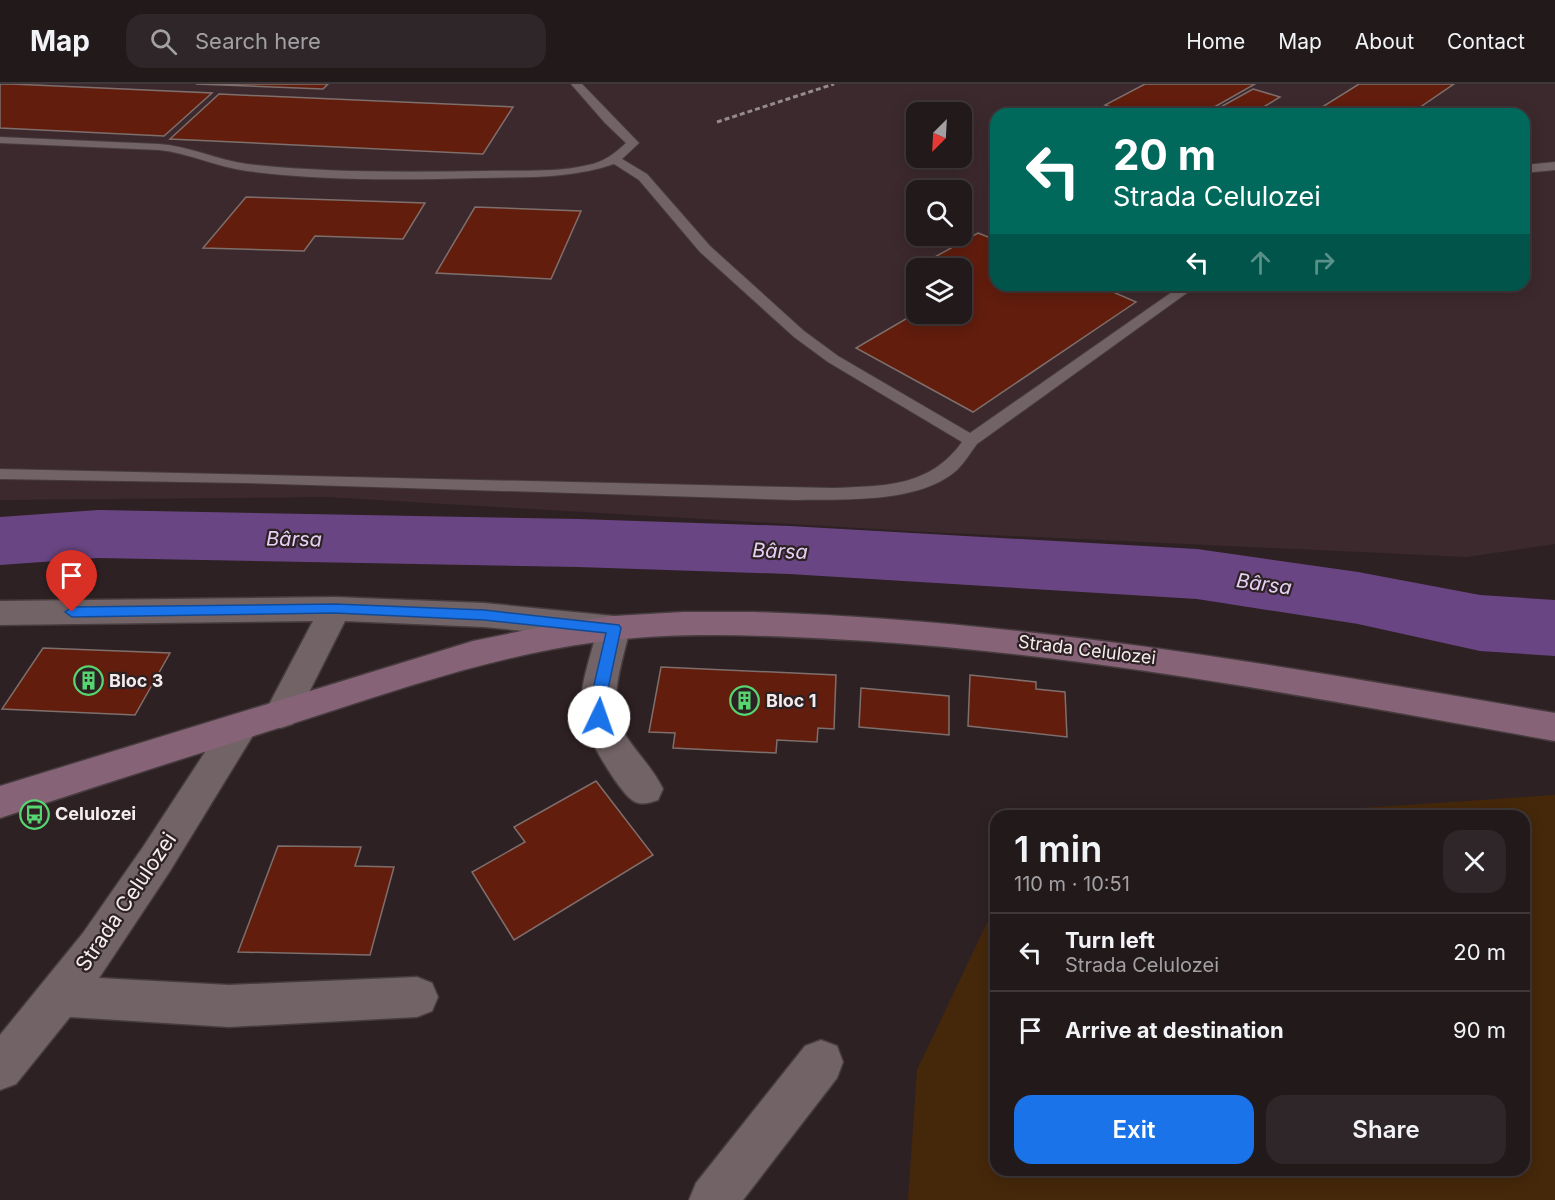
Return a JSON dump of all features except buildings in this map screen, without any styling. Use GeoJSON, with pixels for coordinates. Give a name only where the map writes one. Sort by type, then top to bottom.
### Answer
{"type":"FeatureCollection","features":[{"type":"Feature","properties":{"kind":"street","name":"Strada Celulozei"},"geometry":{"type":"LineString","coordinates":[[0,613],[335,609],[484,615],[614,628]]}},
{"type":"Feature","properties":{"kind":"street"},"geometry":{"type":"LineString","coordinates":[[281,714],[335,609]]}},
{"type":"Feature","properties":{"kind":"street","name":"Strada Celulozei"},"geometry":{"type":"LineString","coordinates":[[0,802],[474,653],[545,638],[614,628],[693,625],[819,626],[977,637],[1173,661],[1555,727]]}},
{"type":"Feature","properties":{"kind":"street"},"geometry":{"type":"LineString","coordinates":[[614,628],[600,689],[599,717],[615,749],[645,789]]}},
{"type":"Feature","properties":{"kind":"street","name":"Strada Celulozei"},"geometry":{"type":"LineString","coordinates":[[0,1068],[61,996],[151,869],[240,727]]}},
{"type":"Feature","properties":{"kind":"street"},"geometry":{"type":"LineString","coordinates":[[61,996],[229,1006],[417,997]]}},
{"type":"Feature","properties":{"kind":"street"},"geometry":{"type":"LineString","coordinates":[[713,1200],[821,1062]]}},
{"type":"Feature","properties":{"kind":"lane"},"geometry":{"type":"LineString","coordinates":[[0,140],[180,149],[217,162],[246,167],[376,176],[539,173],[589,169],[615,160],[633,143],[609,121],[576,84]]}},
{"type":"Feature","properties":{"kind":"lane"},"geometry":{"type":"LineString","coordinates":[[615,160],[643,177],[705,249],[799,334],[833,359],[971,440]]}},
{"type":"Feature","properties":{"kind":"lane"},"geometry":{"type":"LineString","coordinates":[[1530,168],[1555,166]]}},
{"type":"Feature","properties":{"kind":"lane"},"geometry":{"type":"LineString","coordinates":[[0,474],[246,478],[772,494],[870,492],[923,483],[950,467],[971,440],[1182,291]]}},
{"type":"Feature","properties":{"kind":"shaded area"},"geometry":{"type":"Polygon","coordinates":[[[0,84],[1555,84],[1555,544],[1467,557],[928,532],[326,497],[0,500],[0,84]]]}},
{"type":"Feature","properties":{"kind":"shaded area"},"geometry":{"type":"Polygon","coordinates":[[[1555,795],[1555,1200],[908,1200],[917,1070],[990,917],[990,1176],[1530,1176],[1530,810],[1334,810],[1555,795]]]}},
{"type":"Feature","properties":{"kind":"waterway","name":"Bârsa"},"geometry":{"type":"LineString","coordinates":[[0,541],[98,534],[578,543],[789,550],[1197,574],[1358,598],[1480,623],[1555,628]]}},
{"type":"Feature","properties":{"kind":"railway"},"geometry":{"type":"LineString","coordinates":[[717,122],[834,84]]}},
{"type":"Feature","properties":{"kind":"place","name":"Bloc 3"},"geometry":{"type":"Point","coordinates":[88,681]}},
{"type":"Feature","properties":{"kind":"place","name":"Bloc 1"},"geometry":{"type":"Point","coordinates":[745,701]}},
{"type":"Feature","properties":{"kind":"place","name":"Celulozei"},"geometry":{"type":"Point","coordinates":[34,814]}},
{"type":"Feature","properties":{"kind":"route"},"geometry":{"type":"LineString","coordinates":[[72,612],[335,609],[484,615],[614,628],[600,689],[599,717]]}}]}
